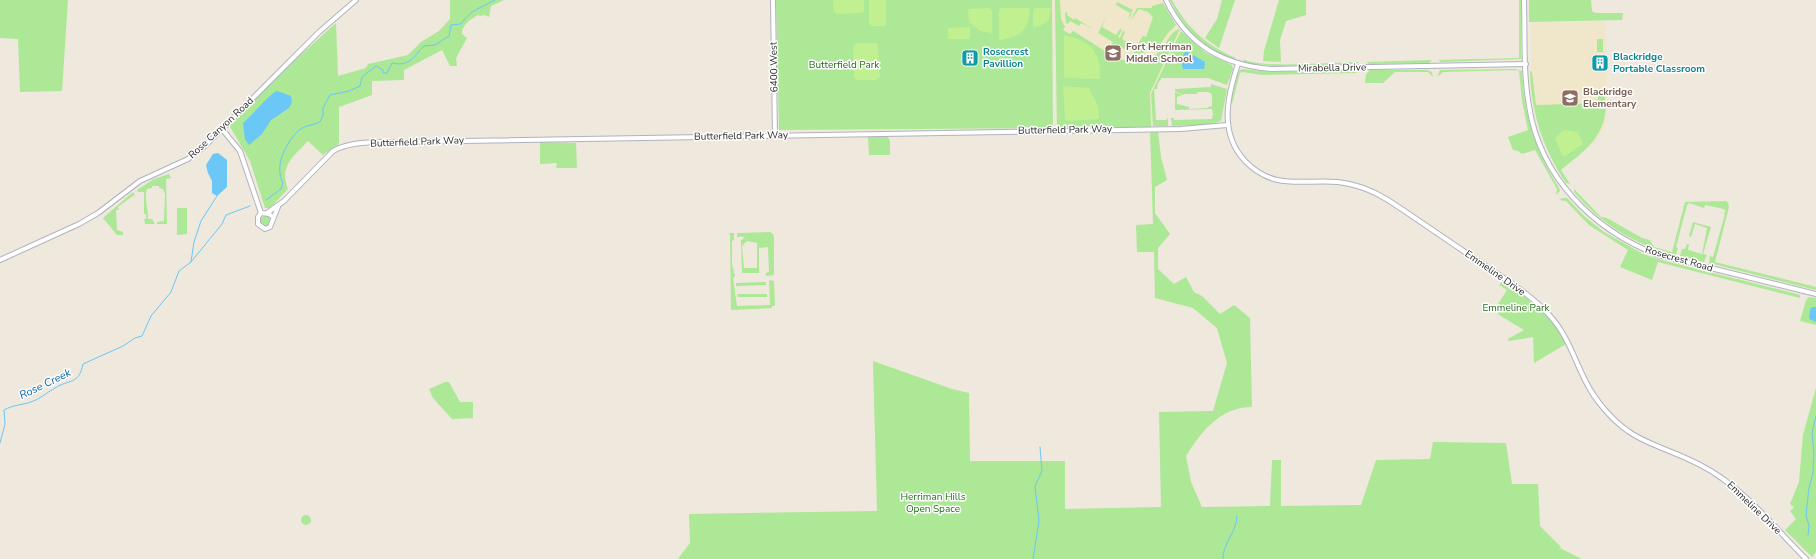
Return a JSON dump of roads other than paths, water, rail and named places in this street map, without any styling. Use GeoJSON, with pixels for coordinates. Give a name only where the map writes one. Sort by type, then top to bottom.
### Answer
{"type":"FeatureCollection","features":[{"type":"Feature","properties":{"kind":"street","name":"Rose Canyon Road"},"geometry":{"type":"LineString","coordinates":[[0,260],[86,220],[145,179],[188,159],[222,129],[319,32],[356,0]]}},
{"type":"Feature","properties":{"kind":"street","name":"6400 West"},"geometry":{"type":"LineString","coordinates":[[773,0],[775,135]]}},
{"type":"Feature","properties":{"kind":"street","name":"Mirabella Drive"},"geometry":{"type":"LineString","coordinates":[[1166,0],[1176,18],[1192,38],[1215,54],[1238,64],[1271,69],[1526,64]]}},
{"type":"Feature","properties":{"kind":"street","name":"Rosecrest Road"},"geometry":{"type":"LineString","coordinates":[[1524,0],[1529,108],[1540,146],[1550,166],[1564,187],[1581,208],[1596,221],[1624,240],[1658,255],[1816,294]]}},
{"type":"Feature","properties":{"kind":"street","name":"Emmeline Drive"},"geometry":{"type":"LineString","coordinates":[[1238,64],[1228,100],[1227,125],[1238,151],[1244,160],[1260,173],[1284,182],[1338,182],[1352,184],[1370,190],[1421,222],[1533,299],[1562,331],[1586,382],[1598,402],[1612,416],[1629,432],[1652,445],[1694,462],[1723,478],[1742,494],[1806,559]]}},
{"type":"Feature","properties":{"kind":"street","name":"Butterfield Park Way"},"geometry":{"type":"LineString","coordinates":[[279,206],[267,213],[261,214],[258,217],[257,222],[262,228],[270,227],[273,223],[272,217],[279,206],[333,151],[342,146],[351,144],[775,135],[1181,129],[1227,125]]}},
{"type":"Feature","properties":{"kind":"street"},"geometry":{"type":"LineString","coordinates":[[222,129],[240,151],[261,214]]}},
{"type":"Feature","properties":{"kind":"street"},"geometry":{"type":"LineString","coordinates":[[267,213],[272,217]]}},
{"type":"Feature","properties":{"kind":"water"},"geometry":{"type":"Polygon","coordinates":[[[1186,51],[1205,62],[1204,69],[1183,69],[1182,60],[1186,51]]]}},
{"type":"Feature","properties":{"kind":"water"},"geometry":{"type":"Polygon","coordinates":[[[277,91],[291,96],[292,102],[289,108],[271,120],[262,134],[249,145],[245,139],[243,123],[277,91]]]}},
{"type":"Feature","properties":{"kind":"water"},"geometry":{"type":"Polygon","coordinates":[[[218,153],[227,160],[227,187],[217,196],[212,193],[212,181],[206,165],[213,154],[218,153]]]}},
{"type":"Feature","properties":{"kind":"water"},"geometry":{"type":"Polygon","coordinates":[[[1812,307],[1816,307],[1816,322],[1809,319],[1810,309],[1812,307]]]}},
{"type":"Feature","properties":{"kind":"waterway","name":"Rose Creek"},"geometry":{"type":"LineString","coordinates":[[266,200],[281,189],[283,183],[280,163],[288,143],[299,130],[320,122],[323,115],[323,108],[330,95],[349,91],[360,86],[362,77],[376,66],[383,70],[383,73],[387,73],[392,63],[398,64],[411,60],[424,46],[435,45],[449,36],[451,25],[461,24],[476,9],[495,0]]}},
{"type":"Feature","properties":{"kind":"waterway","name":"Rose Creek"},"geometry":{"type":"LineString","coordinates":[[191,262],[194,242],[201,221],[217,196]]}},
{"type":"Feature","properties":{"kind":"waterway","name":"Rose Creek"},"geometry":{"type":"LineString","coordinates":[[0,443],[5,424],[4,410],[40,398],[60,385],[76,378],[79,375],[83,364],[142,336],[151,316],[171,292],[179,271],[191,262],[222,224],[226,215],[250,206]]}},
{"type":"Feature","properties":{"kind":"waterway"},"geometry":{"type":"LineString","coordinates":[[1808,535],[1809,526],[1806,515],[1809,488],[1813,473],[1814,453],[1812,433],[1816,416]]}},
{"type":"Feature","properties":{"kind":"waterway"},"geometry":{"type":"LineString","coordinates":[[1033,559],[1039,521],[1035,486],[1042,471],[1040,447]]}},
{"type":"Feature","properties":{"kind":"waterway"},"geometry":{"type":"LineString","coordinates":[[1223,559],[1223,554],[1235,527],[1237,516]]}},
{"type":"Feature","properties":{"kind":"place","name":"Fort Herriman Middle School"},"geometry":{"type":"Point","coordinates":[1113,53]}},
{"type":"Feature","properties":{"kind":"place","name":"Rosecrest Pavillion"},"geometry":{"type":"Point","coordinates":[970,58]}},
{"type":"Feature","properties":{"kind":"place","name":"Blackridge Portable Classroom"},"geometry":{"type":"Point","coordinates":[1600,63]}},
{"type":"Feature","properties":{"kind":"place","name":"Blackridge Elementary"},"geometry":{"type":"Point","coordinates":[1570,98]}},
{"type":"Feature","properties":{"kind":"park label","name":"Butterfield Park"},"geometry":{"type":"Point","coordinates":[844,65]}},
{"type":"Feature","properties":{"kind":"park label","name":"Emmeline Park"},"geometry":{"type":"Point","coordinates":[1516,308]}},
{"type":"Feature","properties":{"kind":"park label","name":"Herriman Hills Open Space"},"geometry":{"type":"Point","coordinates":[933,502]}}]}
